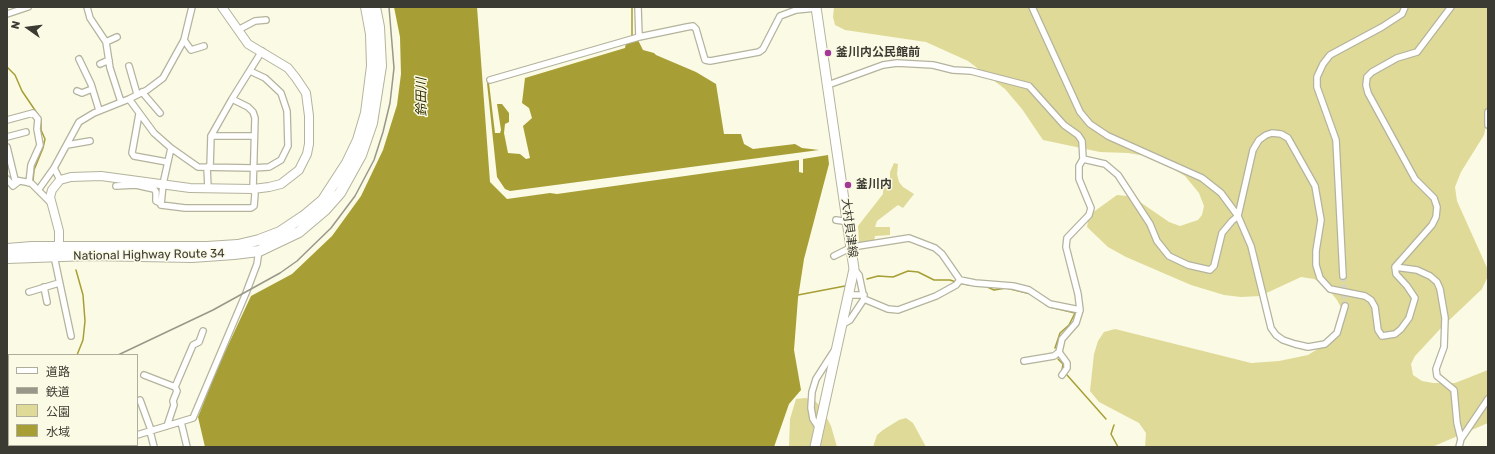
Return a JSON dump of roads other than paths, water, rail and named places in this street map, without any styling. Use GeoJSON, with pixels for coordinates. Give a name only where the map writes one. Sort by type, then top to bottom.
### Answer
{"type":"FeatureCollection","features":[{"type":"Feature","properties":{"kind":"highway","name":"National Highway Route 34"},"geometry":{"type":"LineString","coordinates":[[7,258],[58,253],[207,248],[238,245],[259,240],[280,232],[304,216],[323,200],[347,163],[358,140],[366,114],[371,83],[371,34],[366,7]]}},
{"type":"Feature","properties":{"kind":"highway","name":"National Highway Route 34"},"geometry":{"type":"LineString","coordinates":[[7,250],[58,253],[192,256],[259,251],[299,232],[325,210],[340,193],[361,155],[372,122],[379,84],[379,27],[375,7]]}},
{"type":"Feature","properties":{"kind":"main road","name":"大村貝津線"},"geometry":{"type":"LineString","coordinates":[[816,8],[854,269],[816,447]]}},
{"type":"Feature","properties":{"kind":"street"},"geometry":{"type":"LineString","coordinates":[[7,14],[28,7]]}},
{"type":"Feature","properties":{"kind":"street"},"geometry":{"type":"LineString","coordinates":[[87,7],[90,18],[106,42],[109,60],[121,102]]}},
{"type":"Feature","properties":{"kind":"street"},"geometry":{"type":"LineString","coordinates":[[39,189],[54,168],[79,122],[99,110],[129,99],[163,78],[184,40],[192,7]]}},
{"type":"Feature","properties":{"kind":"street"},"geometry":{"type":"LineString","coordinates":[[71,336],[68,316],[59,283],[59,231],[50,202],[52,190],[60,180],[71,177],[101,176],[190,188],[253,189],[281,184],[293,176],[304,162],[309,144],[309,116],[303,89],[288,68],[262,51],[248,44],[222,7]]}},
{"type":"Feature","properties":{"kind":"street"},"geometry":{"type":"LineString","coordinates":[[638,7],[638,37]]}},
{"type":"Feature","properties":{"kind":"street"},"geometry":{"type":"LineString","coordinates":[[1032,7],[1080,112],[1090,124],[1108,136],[1202,178],[1221,193],[1238,216],[1251,246],[1271,328],[1276,335],[1283,340],[1308,347],[1325,344],[1337,333],[1345,306]]}},
{"type":"Feature","properties":{"kind":"street"},"geometry":{"type":"LineString","coordinates":[[1343,276],[1336,140],[1317,87],[1317,77],[1323,64],[1330,55],[1382,27],[1402,14],[1405,7]]}},
{"type":"Feature","properties":{"kind":"street"},"geometry":{"type":"LineString","coordinates":[[1083,159],[1105,164],[1118,176],[1150,224],[1157,242],[1169,256],[1188,265],[1210,270],[1214,266],[1222,233],[1238,216],[1253,150],[1259,140],[1266,135],[1272,133],[1281,134],[1288,138],[1315,186],[1321,220],[1316,251],[1316,265],[1320,278],[1330,288],[1365,296],[1375,307],[1378,330],[1382,336],[1395,334],[1401,329],[1414,306],[1415,298],[1396,274],[1395,267],[1432,225],[1436,217],[1437,207],[1434,198],[1415,179],[1368,93],[1366,81],[1372,72],[1397,58],[1417,52],[1451,7]]}},
{"type":"Feature","properties":{"kind":"street"},"geometry":{"type":"LineString","coordinates":[[490,80],[638,37],[692,26],[696,29],[705,60],[710,61],[759,52],[763,49],[780,16],[796,10],[816,8]]}},
{"type":"Feature","properties":{"kind":"street"},"geometry":{"type":"LineString","coordinates":[[238,30],[255,21],[266,20]]}},
{"type":"Feature","properties":{"kind":"street"},"geometry":{"type":"LineString","coordinates":[[106,42],[117,37]]}},
{"type":"Feature","properties":{"kind":"street"},"geometry":{"type":"LineString","coordinates":[[184,40],[190,50],[204,46]]}},
{"type":"Feature","properties":{"kind":"street"},"geometry":{"type":"LineString","coordinates":[[208,188],[211,136],[262,51]]}},
{"type":"Feature","properties":{"kind":"street"},"geometry":{"type":"LineString","coordinates":[[79,59],[99,110]]}},
{"type":"Feature","properties":{"kind":"street"},"geometry":{"type":"LineString","coordinates":[[100,64],[109,60]]}},
{"type":"Feature","properties":{"kind":"street"},"geometry":{"type":"LineString","coordinates":[[828,86],[883,65],[897,63],[933,65],[953,70],[972,71],[1010,82],[1023,83],[1029,86],[1064,125],[1078,135],[1082,141],[1083,159],[1079,166],[1079,179],[1091,208],[1089,215],[1067,238],[1066,247],[1078,294],[1080,310],[1076,323],[1062,339],[1059,352],[1054,356],[1024,361]]}},
{"type":"Feature","properties":{"kind":"street"},"geometry":{"type":"LineString","coordinates":[[129,66],[140,93],[160,113]]}},
{"type":"Feature","properties":{"kind":"street"},"geometry":{"type":"LineString","coordinates":[[129,99],[154,133],[171,148],[198,167],[269,167],[285,154],[288,146],[287,111],[281,93],[265,78],[250,71]]}},
{"type":"Feature","properties":{"kind":"street"},"geometry":{"type":"LineString","coordinates":[[76,91],[82,93],[92,89]]}},
{"type":"Feature","properties":{"kind":"street"},"geometry":{"type":"LineString","coordinates":[[116,186],[136,185],[154,189],[156,192],[156,201],[161,205],[185,208],[251,208],[254,206],[253,168],[255,118],[253,112],[248,107],[232,99]]}},
{"type":"Feature","properties":{"kind":"street"},"geometry":{"type":"LineString","coordinates":[[1488,112],[1488,125]]}},
{"type":"Feature","properties":{"kind":"street"},"geometry":{"type":"LineString","coordinates":[[7,120],[33,113],[38,119],[37,129],[40,145],[31,165],[29,183]]}},
{"type":"Feature","properties":{"kind":"street"},"geometry":{"type":"LineString","coordinates":[[139,114],[132,153],[134,156],[167,162]]}},
{"type":"Feature","properties":{"kind":"street"},"geometry":{"type":"LineString","coordinates":[[7,137],[26,132]]}},
{"type":"Feature","properties":{"kind":"street"},"geometry":{"type":"LineString","coordinates":[[211,136],[254,136]]}},
{"type":"Feature","properties":{"kind":"street"},"geometry":{"type":"LineString","coordinates":[[67,145],[90,141]]}},
{"type":"Feature","properties":{"kind":"street"},"geometry":{"type":"LineString","coordinates":[[7,147],[15,180],[18,182]]}},
{"type":"Feature","properties":{"kind":"street"},"geometry":{"type":"LineString","coordinates":[[160,203],[171,148]]}},
{"type":"Feature","properties":{"kind":"street"},"geometry":{"type":"LineString","coordinates":[[54,168],[60,180]]}},
{"type":"Feature","properties":{"kind":"street"},"geometry":{"type":"LineString","coordinates":[[7,179],[13,186],[18,182],[29,183],[39,189],[50,202]]}},
{"type":"Feature","properties":{"kind":"street"},"geometry":{"type":"LineString","coordinates":[[836,220],[848,222]]}},
{"type":"Feature","properties":{"kind":"street"},"geometry":{"type":"LineString","coordinates":[[834,256],[852,247],[878,244],[901,238],[920,240],[935,248],[942,254],[959,282]]}},
{"type":"Feature","properties":{"kind":"street"},"geometry":{"type":"LineString","coordinates":[[138,434],[193,418],[257,264],[259,240]]}},
{"type":"Feature","properties":{"kind":"street"},"geometry":{"type":"LineString","coordinates":[[1395,267],[1417,270],[1430,276],[1437,282],[1440,289],[1445,318],[1444,347],[1436,369],[1437,376],[1454,390],[1457,423],[1461,439]]}},
{"type":"Feature","properties":{"kind":"street"},"geometry":{"type":"LineString","coordinates":[[843,324],[850,320],[864,297],[860,275],[854,269]]}},
{"type":"Feature","properties":{"kind":"street"},"geometry":{"type":"LineString","coordinates":[[849,295],[864,297],[888,309],[898,310],[936,296],[959,282],[1013,286],[1029,290],[1050,304],[1080,310]]}},
{"type":"Feature","properties":{"kind":"street"},"geometry":{"type":"LineString","coordinates":[[29,292],[59,283]]}},
{"type":"Feature","properties":{"kind":"street"},"geometry":{"type":"LineString","coordinates":[[44,287],[48,302]]}},
{"type":"Feature","properties":{"kind":"street"},"geometry":{"type":"LineString","coordinates":[[167,426],[177,391],[175,387],[193,345],[200,342],[203,331]]}},
{"type":"Feature","properties":{"kind":"street"},"geometry":{"type":"LineString","coordinates":[[819,428],[813,419],[811,408],[812,392],[816,379],[837,348]]}},
{"type":"Feature","properties":{"kind":"street"},"geometry":{"type":"LineString","coordinates":[[1059,352],[1068,363],[1067,368],[1062,375]]}},
{"type":"Feature","properties":{"kind":"street"},"geometry":{"type":"LineString","coordinates":[[144,375],[175,387]]}},
{"type":"Feature","properties":{"kind":"street"},"geometry":{"type":"LineString","coordinates":[[140,400],[154,447]]}},
{"type":"Feature","properties":{"kind":"street"},"geometry":{"type":"LineString","coordinates":[[1459,447],[1461,439],[1488,400]]}},
{"type":"Feature","properties":{"kind":"street"},"geometry":{"type":"LineString","coordinates":[[181,422],[187,447]]}},
{"type":"Feature","properties":{"kind":"water","name":"鈴田川"},"geometry":{"type":"Polygon","coordinates":[[[394,7],[477,7],[490,182],[507,199],[550,193],[557,194],[799,160],[799,172],[803,173],[803,159],[828,155],[829,164],[804,259],[798,298],[794,350],[801,390],[789,404],[774,447],[205,447],[198,417],[217,369],[251,296],[292,274],[332,236],[361,196],[383,150],[397,105],[401,74],[400,37],[394,7]]]}},
{"type":"Feature","properties":{"kind":"water"},"geometry":{"type":"Polygon","coordinates":[[[638,40],[643,50],[654,53],[696,72],[716,84],[724,134],[741,134],[744,144],[753,149],[795,144],[802,148],[819,150],[510,191],[505,189],[497,177],[487,83],[489,83],[495,133],[500,133],[501,130],[497,104],[502,104],[509,113],[509,122],[505,124],[504,133],[508,153],[520,154],[526,159],[530,158],[523,126],[532,118],[529,108],[522,103],[525,78],[625,48],[626,43],[638,40]]]}},
{"type":"Feature","properties":{"kind":"waterway"},"geometry":{"type":"LineString","coordinates":[[632,7],[632,37]]}},
{"type":"Feature","properties":{"kind":"waterway"},"geometry":{"type":"LineString","coordinates":[[7,67],[15,75],[22,91],[41,119],[41,130],[45,139],[34,170],[33,181]]}},
{"type":"Feature","properties":{"kind":"waterway"},"geometry":{"type":"LineString","coordinates":[[76,270],[83,295],[85,321],[83,340],[77,354]]}},
{"type":"Feature","properties":{"kind":"waterway"},"geometry":{"type":"LineString","coordinates":[[867,279],[878,276],[893,277],[908,271],[918,272],[934,280],[950,280],[956,282]]}},
{"type":"Feature","properties":{"kind":"waterway"},"geometry":{"type":"LineString","coordinates":[[959,283],[969,285]]}},
{"type":"Feature","properties":{"kind":"waterway"},"geometry":{"type":"LineString","coordinates":[[798,295],[845,286]]}},
{"type":"Feature","properties":{"kind":"waterway"},"geometry":{"type":"LineString","coordinates":[[985,286],[994,290],[1006,288],[1031,294]]}},
{"type":"Feature","properties":{"kind":"waterway"},"geometry":{"type":"LineString","coordinates":[[1046,305],[1075,313],[1069,325],[1060,333],[1055,348]]}},
{"type":"Feature","properties":{"kind":"waterway"},"geometry":{"type":"LineString","coordinates":[[1058,359],[1063,364],[1062,370]]}},
{"type":"Feature","properties":{"kind":"waterway"},"geometry":{"type":"LineString","coordinates":[[1067,375],[1106,419]]}},
{"type":"Feature","properties":{"kind":"waterway"},"geometry":{"type":"LineString","coordinates":[[1114,425],[1111,434],[1118,447]]}},
{"type":"Feature","properties":{"kind":"tunnel"},"geometry":{"type":"LineString","coordinates":[[1343,276],[1345,306]]}},
{"type":"Feature","properties":{"kind":"railway"},"geometry":{"type":"LineString","coordinates":[[120,354],[213,310],[280,273],[297,261],[331,228],[355,196],[374,160],[383,132],[390,103],[394,68],[389,7]]}},
{"type":"Feature","properties":{"kind":"place","name":"釜川内公民館前"},"geometry":{"type":"Point","coordinates":[828,53]}},
{"type":"Feature","properties":{"kind":"place","name":"釜川内"},"geometry":{"type":"Point","coordinates":[848,185]}}]}
